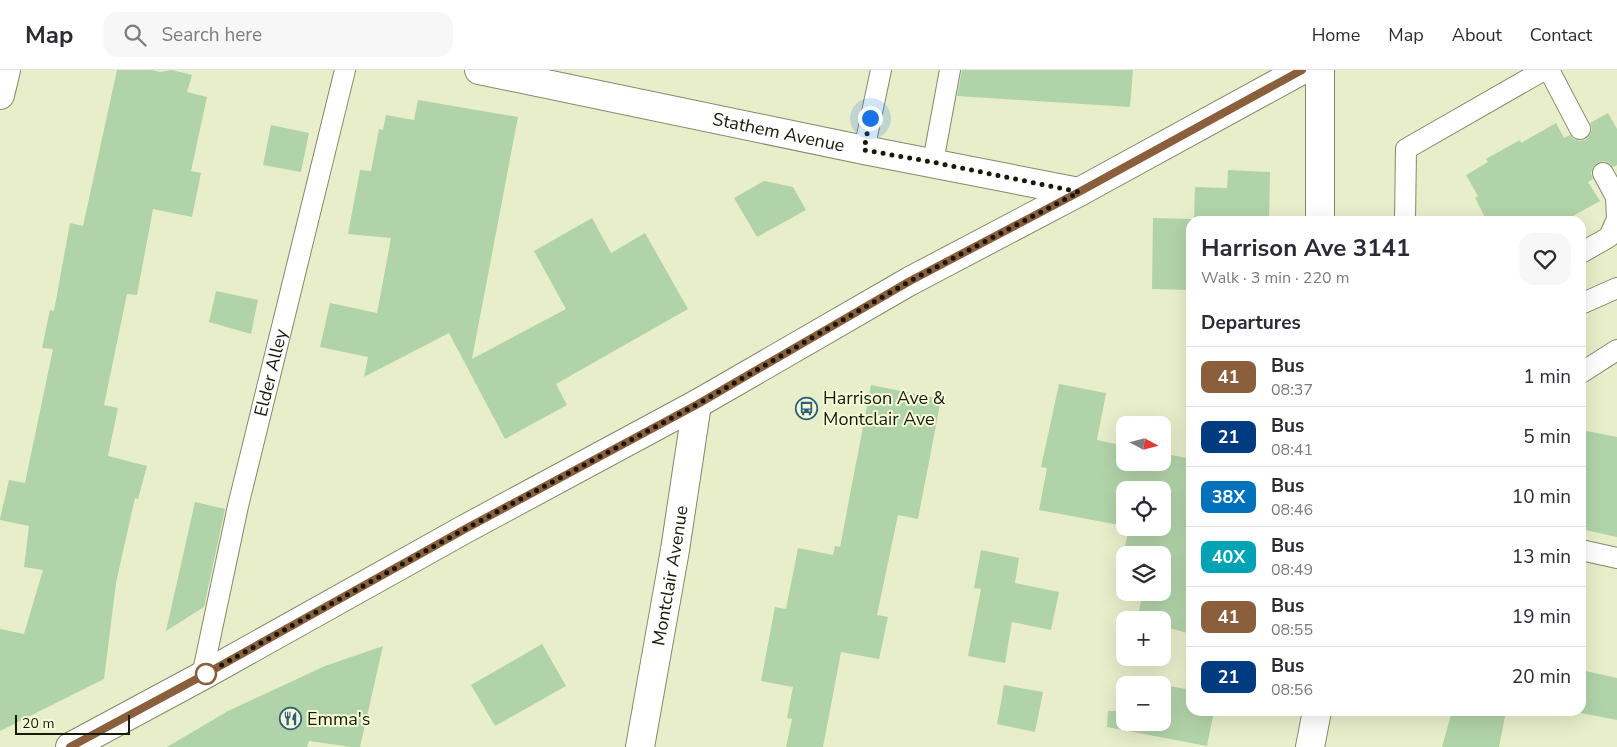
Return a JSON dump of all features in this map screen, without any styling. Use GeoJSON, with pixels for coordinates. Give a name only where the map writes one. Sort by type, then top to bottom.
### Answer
{"type":"FeatureCollection","features":[{"type":"Feature","properties":{"kind":"main road"},"geometry":{"type":"LineString","coordinates":[[0,96],[6,70]]}},
{"type":"Feature","properties":{"kind":"main road","name":"Stathem Avenue"},"geometry":{"type":"LineString","coordinates":[[478,70],[864,150],[1079,192]]}},
{"type":"Feature","properties":{"kind":"main road"},"geometry":{"type":"LineString","coordinates":[[70,747],[202,676],[465,529],[698,404],[910,281],[1079,192],[1302,70]]}},
{"type":"Feature","properties":{"kind":"main road"},"geometry":{"type":"LineString","coordinates":[[1320,70],[1320,216]]}},
{"type":"Feature","properties":{"kind":"main road","name":"Montclair Avenue"},"geometry":{"type":"LineString","coordinates":[[640,747],[675,550],[698,404]]}},
{"type":"Feature","properties":{"kind":"main road"},"geometry":{"type":"LineString","coordinates":[[1310,747],[1316,716]]}},
{"type":"Feature","properties":{"kind":"lane","name":"Elder Alley"},"geometry":{"type":"LineString","coordinates":[[202,676],[238,506],[345,70]]}},
{"type":"Feature","properties":{"kind":"lane"},"geometry":{"type":"LineString","coordinates":[[864,150],[880,70]]}},
{"type":"Feature","properties":{"kind":"lane"},"geometry":{"type":"LineString","coordinates":[[932,162],[950,70]]}},
{"type":"Feature","properties":{"kind":"lane"},"geometry":{"type":"LineString","coordinates":[[1405,216],[1406,149],[1544,70]]}},
{"type":"Feature","properties":{"kind":"lane"},"geometry":{"type":"LineString","coordinates":[[1549,70],[1580,129]]}},
{"type":"Feature","properties":{"kind":"lane"},"geometry":{"type":"LineString","coordinates":[[1586,250],[1610,237],[1617,219],[1616,197],[1603,173]]}},
{"type":"Feature","properties":{"kind":"lane"},"geometry":{"type":"LineString","coordinates":[[1586,302],[1617,288]]}},
{"type":"Feature","properties":{"kind":"lane"},"geometry":{"type":"LineString","coordinates":[[1586,369],[1617,350]]}},
{"type":"Feature","properties":{"kind":"lane"},"geometry":{"type":"LineString","coordinates":[[1586,551],[1617,558]]}},
{"type":"Feature","properties":{"kind":"building"},"geometry":{"type":"Polygon","coordinates":[[[117,70],[152,70],[160,72],[172,70],[192,75],[187,92],[207,97],[191,171],[201,173],[192,217],[153,209],[137,295],[127,294],[104,405],[118,408],[108,456],[147,466],[138,499],[135,498],[116,583],[104,679],[0,731],[0,629],[24,634],[43,570],[24,567],[29,526],[0,519],[9,480],[25,483],[53,349],[42,348],[50,310],[54,311],[70,223],[83,226],[117,70]]]}},
{"type":"Feature","properties":{"kind":"building"},"geometry":{"type":"Polygon","coordinates":[[[962,70],[1133,70],[1130,107],[957,96],[962,70]]]}},
{"type":"Feature","properties":{"kind":"building"},"geometry":{"type":"Polygon","coordinates":[[[418,100],[518,117],[472,359],[566,309],[534,251],[592,218],[611,253],[645,233],[688,309],[556,384],[567,405],[505,439],[449,333],[364,377],[368,357],[320,347],[330,303],[377,313],[391,238],[348,234],[360,170],[371,171],[379,129],[383,130],[386,115],[414,120],[418,100]]]}},
{"type":"Feature","properties":{"kind":"building"},"geometry":{"type":"Polygon","coordinates":[[[1608,113],[1617,129],[1617,165],[1613,167],[1603,161],[1597,163],[1591,173],[1593,179],[1588,182],[1600,201],[1573,216],[1484,216],[1475,198],[1478,196],[1466,175],[1488,162],[1486,159],[1520,140],[1521,143],[1556,123],[1564,138],[1570,135],[1579,141],[1585,140],[1590,135],[1592,129],[1590,123],[1608,113]]]}},
{"type":"Feature","properties":{"kind":"building"},"geometry":{"type":"Polygon","coordinates":[[[271,125],[309,133],[301,172],[263,165],[271,125]]]}},
{"type":"Feature","properties":{"kind":"building"},"geometry":{"type":"Polygon","coordinates":[[[1228,170],[1270,172],[1269,216],[1194,216],[1195,187],[1227,188],[1228,170]]]}},
{"type":"Feature","properties":{"kind":"building"},"geometry":{"type":"Polygon","coordinates":[[[764,181],[793,187],[806,210],[757,237],[734,198],[764,181]]]}},
{"type":"Feature","properties":{"kind":"building"},"geometry":{"type":"Polygon","coordinates":[[[1153,218],[1186,219],[1186,290],[1152,289],[1153,218]]]}},
{"type":"Feature","properties":{"kind":"building"},"geometry":{"type":"Polygon","coordinates":[[[216,291],[258,300],[251,334],[209,322],[216,291]]]}},
{"type":"Feature","properties":{"kind":"building"},"geometry":{"type":"Polygon","coordinates":[[[1059,384],[1106,393],[1097,440],[1116,444],[1116,471],[1171,471],[1171,455],[1186,458],[1186,633],[1171,628],[1171,611],[1139,611],[1141,601],[1171,601],[1171,546],[1125,546],[1127,536],[1171,536],[1171,481],[1116,481],[1116,524],[1039,510],[1047,468],[1041,467],[1059,384]]]}},
{"type":"Feature","properties":{"kind":"building"},"geometry":{"type":"Polygon","coordinates":[[[871,385],[941,399],[918,519],[898,515],[877,615],[888,617],[879,659],[841,652],[823,747],[786,747],[792,719],[787,718],[793,687],[761,681],[775,607],[786,609],[798,548],[833,555],[835,546],[840,547],[871,385]]]}},
{"type":"Feature","properties":{"kind":"building"},"geometry":{"type":"Polygon","coordinates":[[[1586,431],[1617,437],[1617,537],[1586,530],[1586,431]]]}},
{"type":"Feature","properties":{"kind":"building"},"geometry":{"type":"Polygon","coordinates":[[[195,502],[225,509],[204,607],[166,631],[195,502]]]}},
{"type":"Feature","properties":{"kind":"building"},"geometry":{"type":"Polygon","coordinates":[[[981,550],[1019,558],[1015,583],[1059,592],[1051,630],[1012,622],[1005,663],[968,656],[981,589],[974,588],[981,550]]]}},
{"type":"Feature","properties":{"kind":"building"},"geometry":{"type":"Polygon","coordinates":[[[542,644],[566,686],[495,726],[471,685],[542,644]]]}},
{"type":"Feature","properties":{"kind":"building"},"geometry":{"type":"Polygon","coordinates":[[[383,646],[360,747],[309,741],[307,747],[167,747],[228,711],[325,666],[383,646]]]}},
{"type":"Feature","properties":{"kind":"building"},"geometry":{"type":"Polygon","coordinates":[[[1586,671],[1617,678],[1617,720],[1586,714],[1586,671]]]}},
{"type":"Feature","properties":{"kind":"building"},"geometry":{"type":"Polygon","coordinates":[[[1004,685],[1043,692],[1035,732],[997,724],[1004,685]]]}},
{"type":"Feature","properties":{"kind":"building"},"geometry":{"type":"Polygon","coordinates":[[[1171,686],[1186,689],[1186,716],[1213,716],[1207,746],[1128,731],[1171,731],[1171,686]]]}},
{"type":"Feature","properties":{"kind":"building"},"geometry":{"type":"Polygon","coordinates":[[[1108,711],[1116,711],[1116,729],[1107,727],[1108,711]]]}},
{"type":"Feature","properties":{"kind":"building"},"geometry":{"type":"Polygon","coordinates":[[[1451,716],[1505,716],[1499,747],[1442,747],[1451,716]]]}},
{"type":"Feature","properties":{"kind":"bus line","name":"41"},"geometry":{"type":"LineString","coordinates":[[70,747],[202,676],[465,529],[698,404],[910,281],[1079,192],[1302,70]]}},
{"type":"Feature","properties":{"kind":"place","name":"Harrison Ave & Montclair Ave"},"geometry":{"type":"Point","coordinates":[807,408]}},
{"type":"Feature","properties":{"kind":"place","name":"Emma's"},"geometry":{"type":"Point","coordinates":[291,719]}},
{"type":"Feature","properties":{"kind":"route"},"geometry":{"type":"LineString","coordinates":[[206,674],[202,676],[465,529],[698,404],[910,281],[1079,192],[864,150],[870,118]]}}]}
